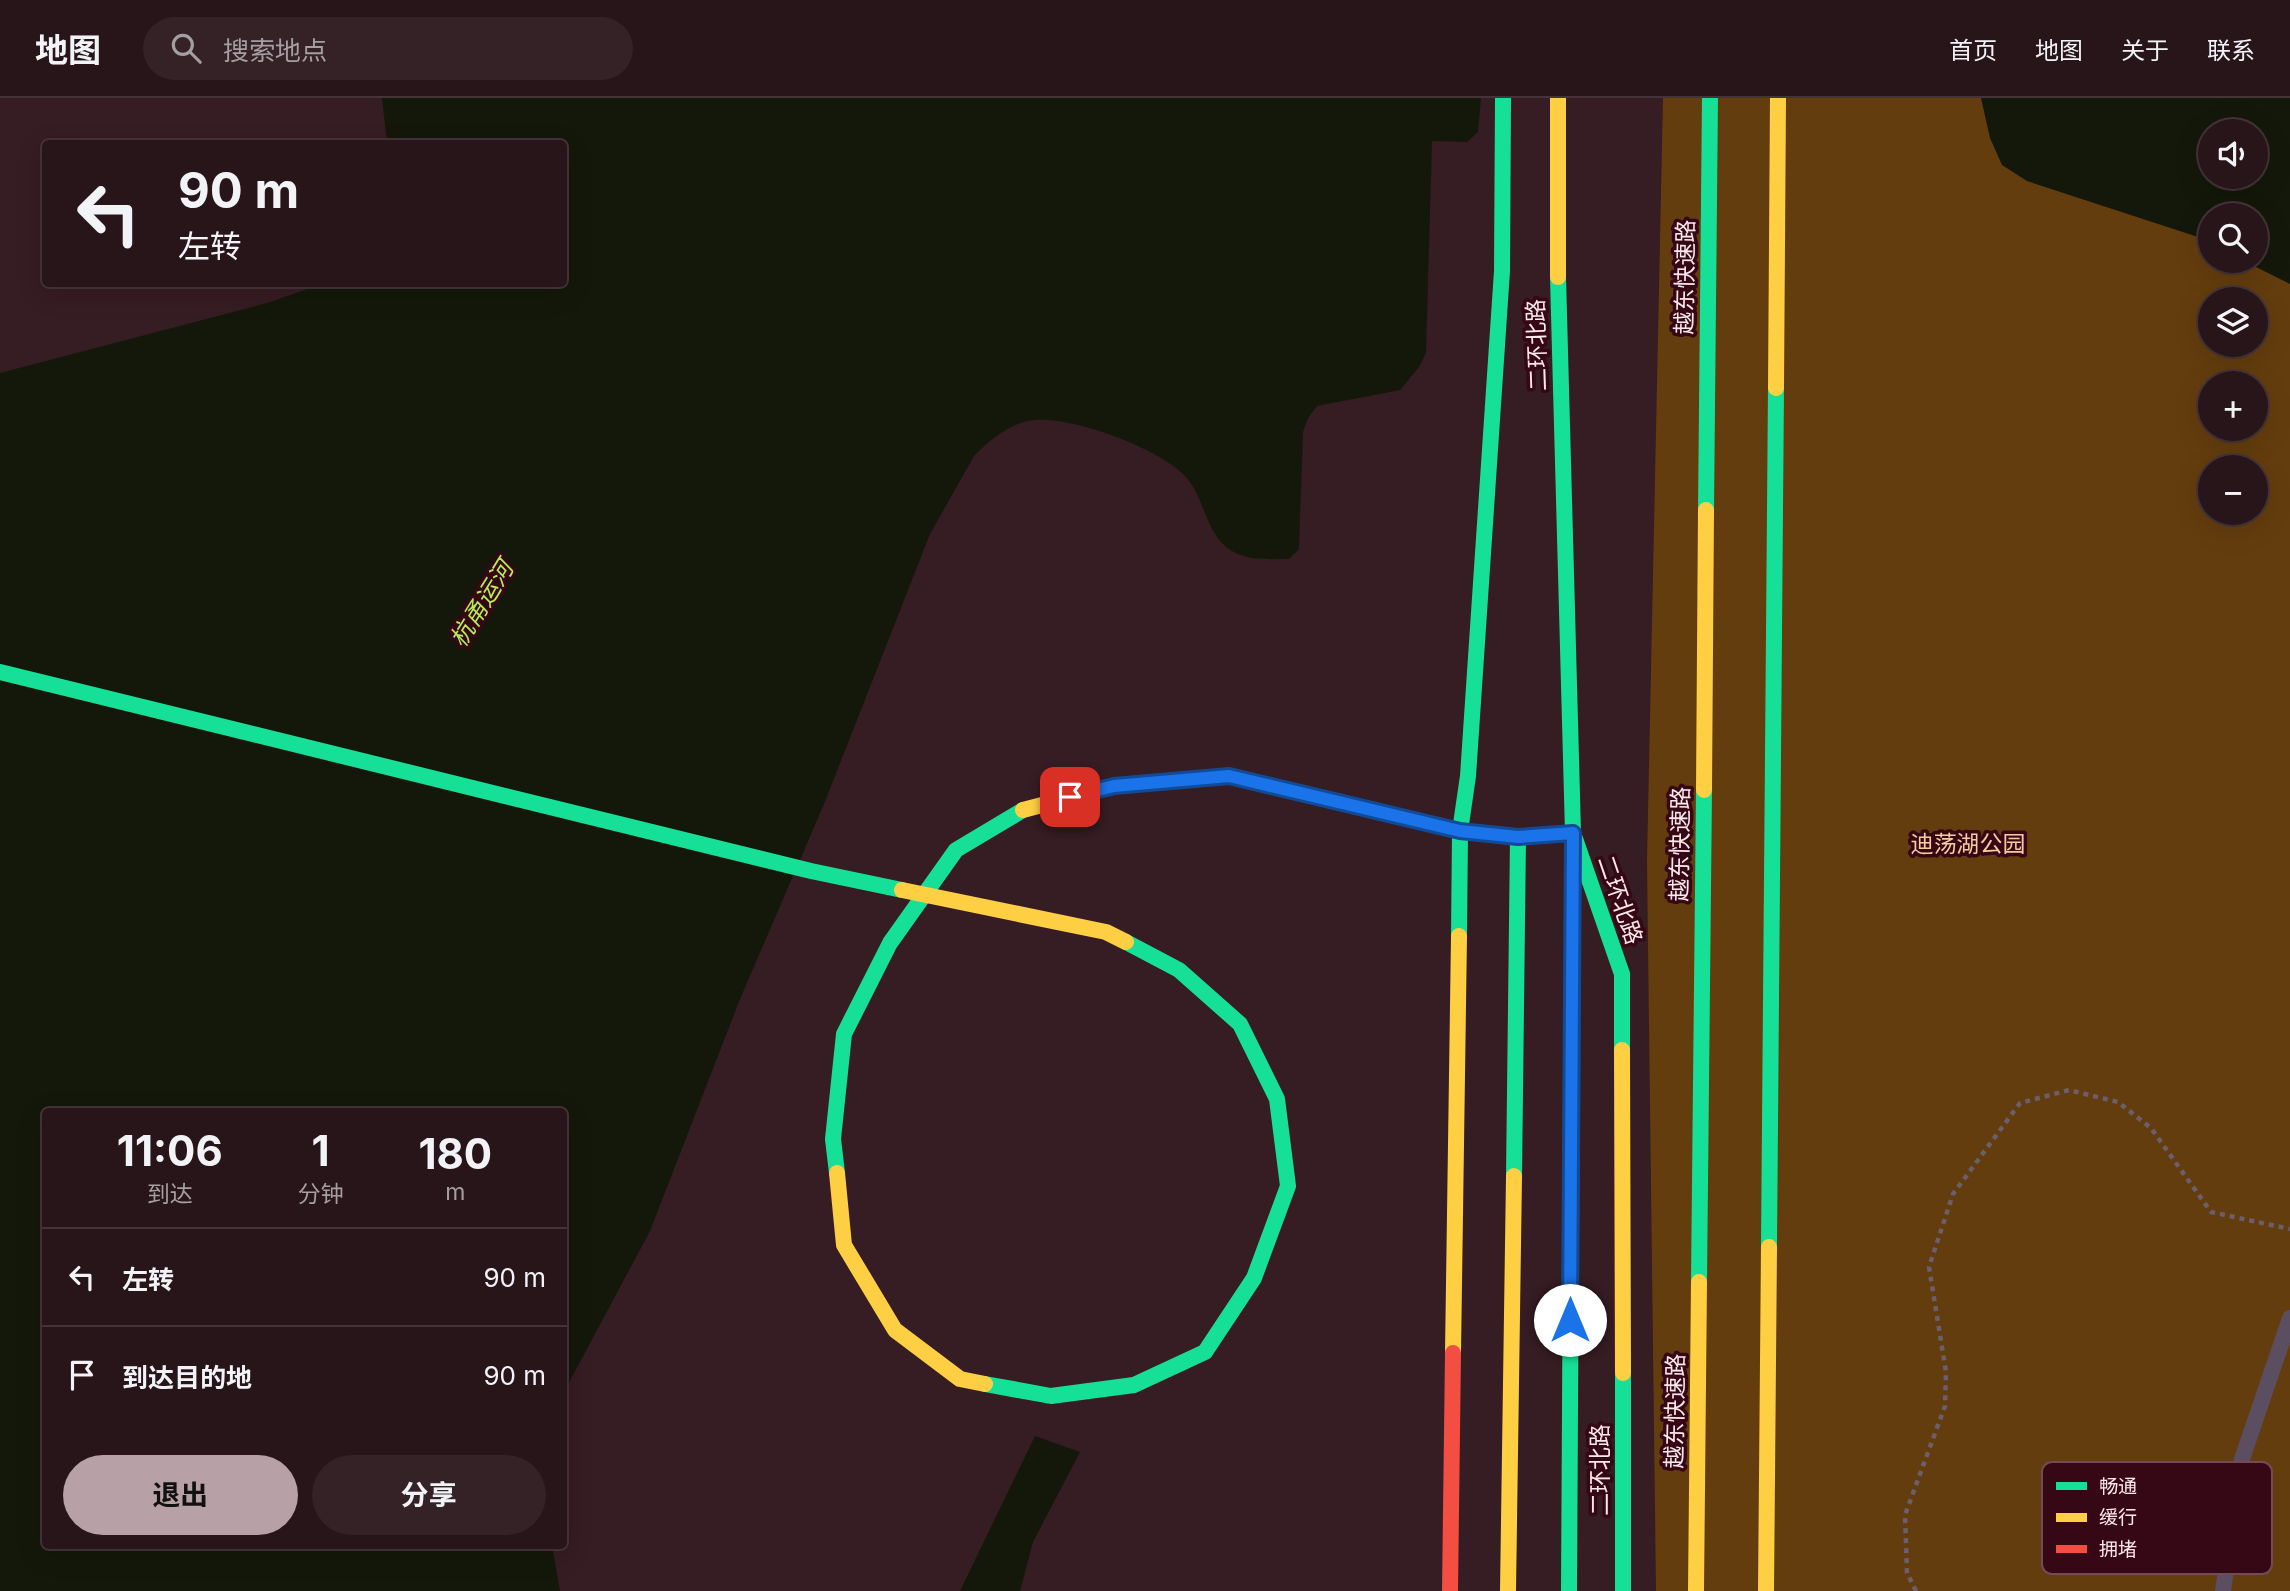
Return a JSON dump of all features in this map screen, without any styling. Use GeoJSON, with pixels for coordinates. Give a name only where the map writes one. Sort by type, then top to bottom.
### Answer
{"type":"FeatureCollection","features":[{"type":"Feature","properties":{"kind":"main road","name":"二环北路"},"geometry":{"type":"LineString","coordinates":[[1450,1591],[1460,831],[1469,763],[1502,271],[1503,98]]}},
{"type":"Feature","properties":{"kind":"main road","name":"二环北路"},"geometry":{"type":"LineString","coordinates":[[1558,98],[1558,277],[1573,833],[1622,974],[1623,1591]]}},
{"type":"Feature","properties":{"kind":"main road","name":"越东快速路"},"geometry":{"type":"LineString","coordinates":[[1696,1591],[1710,98]]}},
{"type":"Feature","properties":{"kind":"main road"},"geometry":{"type":"LineString","coordinates":[[1766,1591],[1777,98]]}},
{"type":"Feature","properties":{"kind":"main road"},"geometry":{"type":"LineString","coordinates":[[0,672],[811,871],[1106,932],[1179,970],[1240,1024],[1277,1098],[1288,1186],[1254,1278],[1205,1352],[1134,1385],[1051,1396],[960,1379],[895,1330],[844,1245],[833,1139],[844,1034],[890,943],[956,850],[1026,808],[1114,786],[1229,776],[1460,831],[1518,837],[1573,833],[1569,1591]]}},
{"type":"Feature","properties":{"kind":"main road"},"geometry":{"type":"LineString","coordinates":[[1508,1591],[1518,837]]}},
{"type":"Feature","properties":{"kind":"lane"},"geometry":{"type":"LineString","coordinates":[[2242,1462],[2290,1318]]}},
{"type":"Feature","properties":{"kind":"path"},"geometry":{"type":"LineString","coordinates":[[1916,1591],[1908,1573],[1905,1515],[1945,1406],[1946,1372],[1929,1267],[1953,1194],[2020,1103],[2069,1090],[2118,1102],[2151,1128],[2211,1212],[2290,1229]]}},
{"type":"Feature","properties":{"kind":"green space","name":"迪荡湖公园"},"geometry":{"type":"Polygon","coordinates":[[[1663,98],[2290,98],[2290,1591],[1656,1591],[1647,861],[1663,98]]]}},
{"type":"Feature","properties":{"kind":"water","name":"杭甬运河"},"geometry":{"type":"Polygon","coordinates":[[[382,98],[1481,98],[1478,132],[1467,142],[1432,141],[1426,353],[1419,367],[1400,390],[1317,406],[1308,418],[1303,432],[1299,549],[1289,559],[1253,558],[1232,551],[1216,535],[1197,494],[1184,475],[1153,454],[1086,427],[1064,422],[1027,421],[998,435],[974,456],[930,534],[824,804],[740,999],[650,1231],[567,1386],[567,1108],[42,1108],[42,1549],[553,1549],[560,1591],[0,1591],[0,373],[267,303],[313,287],[567,287],[567,140],[387,140],[382,98]]]}},
{"type":"Feature","properties":{"kind":"water"},"geometry":{"type":"Polygon","coordinates":[[[1981,98],[2290,98],[2290,284],[2268,273],[2268,203],[2198,203],[2198,237],[2027,181],[2002,165],[1990,138],[1981,98]]]}},
{"type":"Feature","properties":{"kind":"water"},"geometry":{"type":"Polygon","coordinates":[[[1035,1436],[1080,1452],[1033,1542],[1020,1591],[960,1591],[1035,1436]]]}},
{"type":"Feature","properties":{"kind":"traffic: fast"},"geometry":{"type":"LineString","coordinates":[[1459,936],[1460,831],[1468,776],[1502,271],[1503,98]]}},
{"type":"Feature","properties":{"kind":"traffic: fast"},"geometry":{"type":"LineString","coordinates":[[1706,510],[1710,98]]}},
{"type":"Feature","properties":{"kind":"traffic: fast"},"geometry":{"type":"LineString","coordinates":[[1558,277],[1573,833],[1622,974],[1622,1050]]}},
{"type":"Feature","properties":{"kind":"traffic: fast"},"geometry":{"type":"LineString","coordinates":[[1769,1247],[1776,388]]}},
{"type":"Feature","properties":{"kind":"traffic: fast"},"geometry":{"type":"LineString","coordinates":[[0,672],[811,871],[902,890]]}},
{"type":"Feature","properties":{"kind":"traffic: fast"},"geometry":{"type":"LineString","coordinates":[[1699,1282],[1704,790]]}},
{"type":"Feature","properties":{"kind":"traffic: fast"},"geometry":{"type":"LineString","coordinates":[[1340,802],[1460,831],[1518,837],[1573,833]]}},
{"type":"Feature","properties":{"kind":"traffic: fast"},"geometry":{"type":"LineString","coordinates":[[837,1173],[833,1139],[844,1034],[890,943],[956,850],[1023,810]]}},
{"type":"Feature","properties":{"kind":"traffic: fast"},"geometry":{"type":"LineString","coordinates":[[1514,1176],[1518,837]]}},
{"type":"Feature","properties":{"kind":"traffic: fast"},"geometry":{"type":"LineString","coordinates":[[1569,1591],[1573,862]]}},
{"type":"Feature","properties":{"kind":"traffic: fast"},"geometry":{"type":"LineString","coordinates":[[985,1384],[1051,1396],[1134,1385],[1205,1352],[1254,1278],[1288,1186],[1277,1099],[1240,1024],[1179,970],[1126,942]]}},
{"type":"Feature","properties":{"kind":"traffic: fast"},"geometry":{"type":"LineString","coordinates":[[1623,1373],[1623,1591]]}},
{"type":"Feature","properties":{"kind":"traffic: slow"},"geometry":{"type":"LineString","coordinates":[[1558,98],[1558,277]]}},
{"type":"Feature","properties":{"kind":"traffic: slow"},"geometry":{"type":"LineString","coordinates":[[1776,388],[1778,98]]}},
{"type":"Feature","properties":{"kind":"traffic: slow"},"geometry":{"type":"LineString","coordinates":[[1704,790],[1706,510]]}},
{"type":"Feature","properties":{"kind":"traffic: slow"},"geometry":{"type":"LineString","coordinates":[[1023,810],[1114,786],[1229,776],[1340,802]]}},
{"type":"Feature","properties":{"kind":"traffic: slow"},"geometry":{"type":"LineString","coordinates":[[902,890],[1106,932],[1126,942]]}},
{"type":"Feature","properties":{"kind":"traffic: slow"},"geometry":{"type":"LineString","coordinates":[[1453,1353],[1459,936]]}},
{"type":"Feature","properties":{"kind":"traffic: slow"},"geometry":{"type":"LineString","coordinates":[[1622,1050],[1623,1373]]}},
{"type":"Feature","properties":{"kind":"traffic: slow"},"geometry":{"type":"LineString","coordinates":[[837,1173],[844,1245],[895,1330],[960,1379],[985,1384]]}},
{"type":"Feature","properties":{"kind":"traffic: slow"},"geometry":{"type":"LineString","coordinates":[[1508,1591],[1514,1176]]}},
{"type":"Feature","properties":{"kind":"traffic: slow"},"geometry":{"type":"LineString","coordinates":[[1766,1591],[1769,1247]]}},
{"type":"Feature","properties":{"kind":"traffic: slow"},"geometry":{"type":"LineString","coordinates":[[1696,1591],[1699,1282]]}},
{"type":"Feature","properties":{"kind":"traffic: jam"},"geometry":{"type":"LineString","coordinates":[[1450,1591],[1453,1353]]}},
{"type":"Feature","properties":{"kind":"route"},"geometry":{"type":"LineString","coordinates":[[1070,797],[1114,786],[1229,776],[1460,831],[1518,837],[1573,833],[1570,1320]]}}]}
